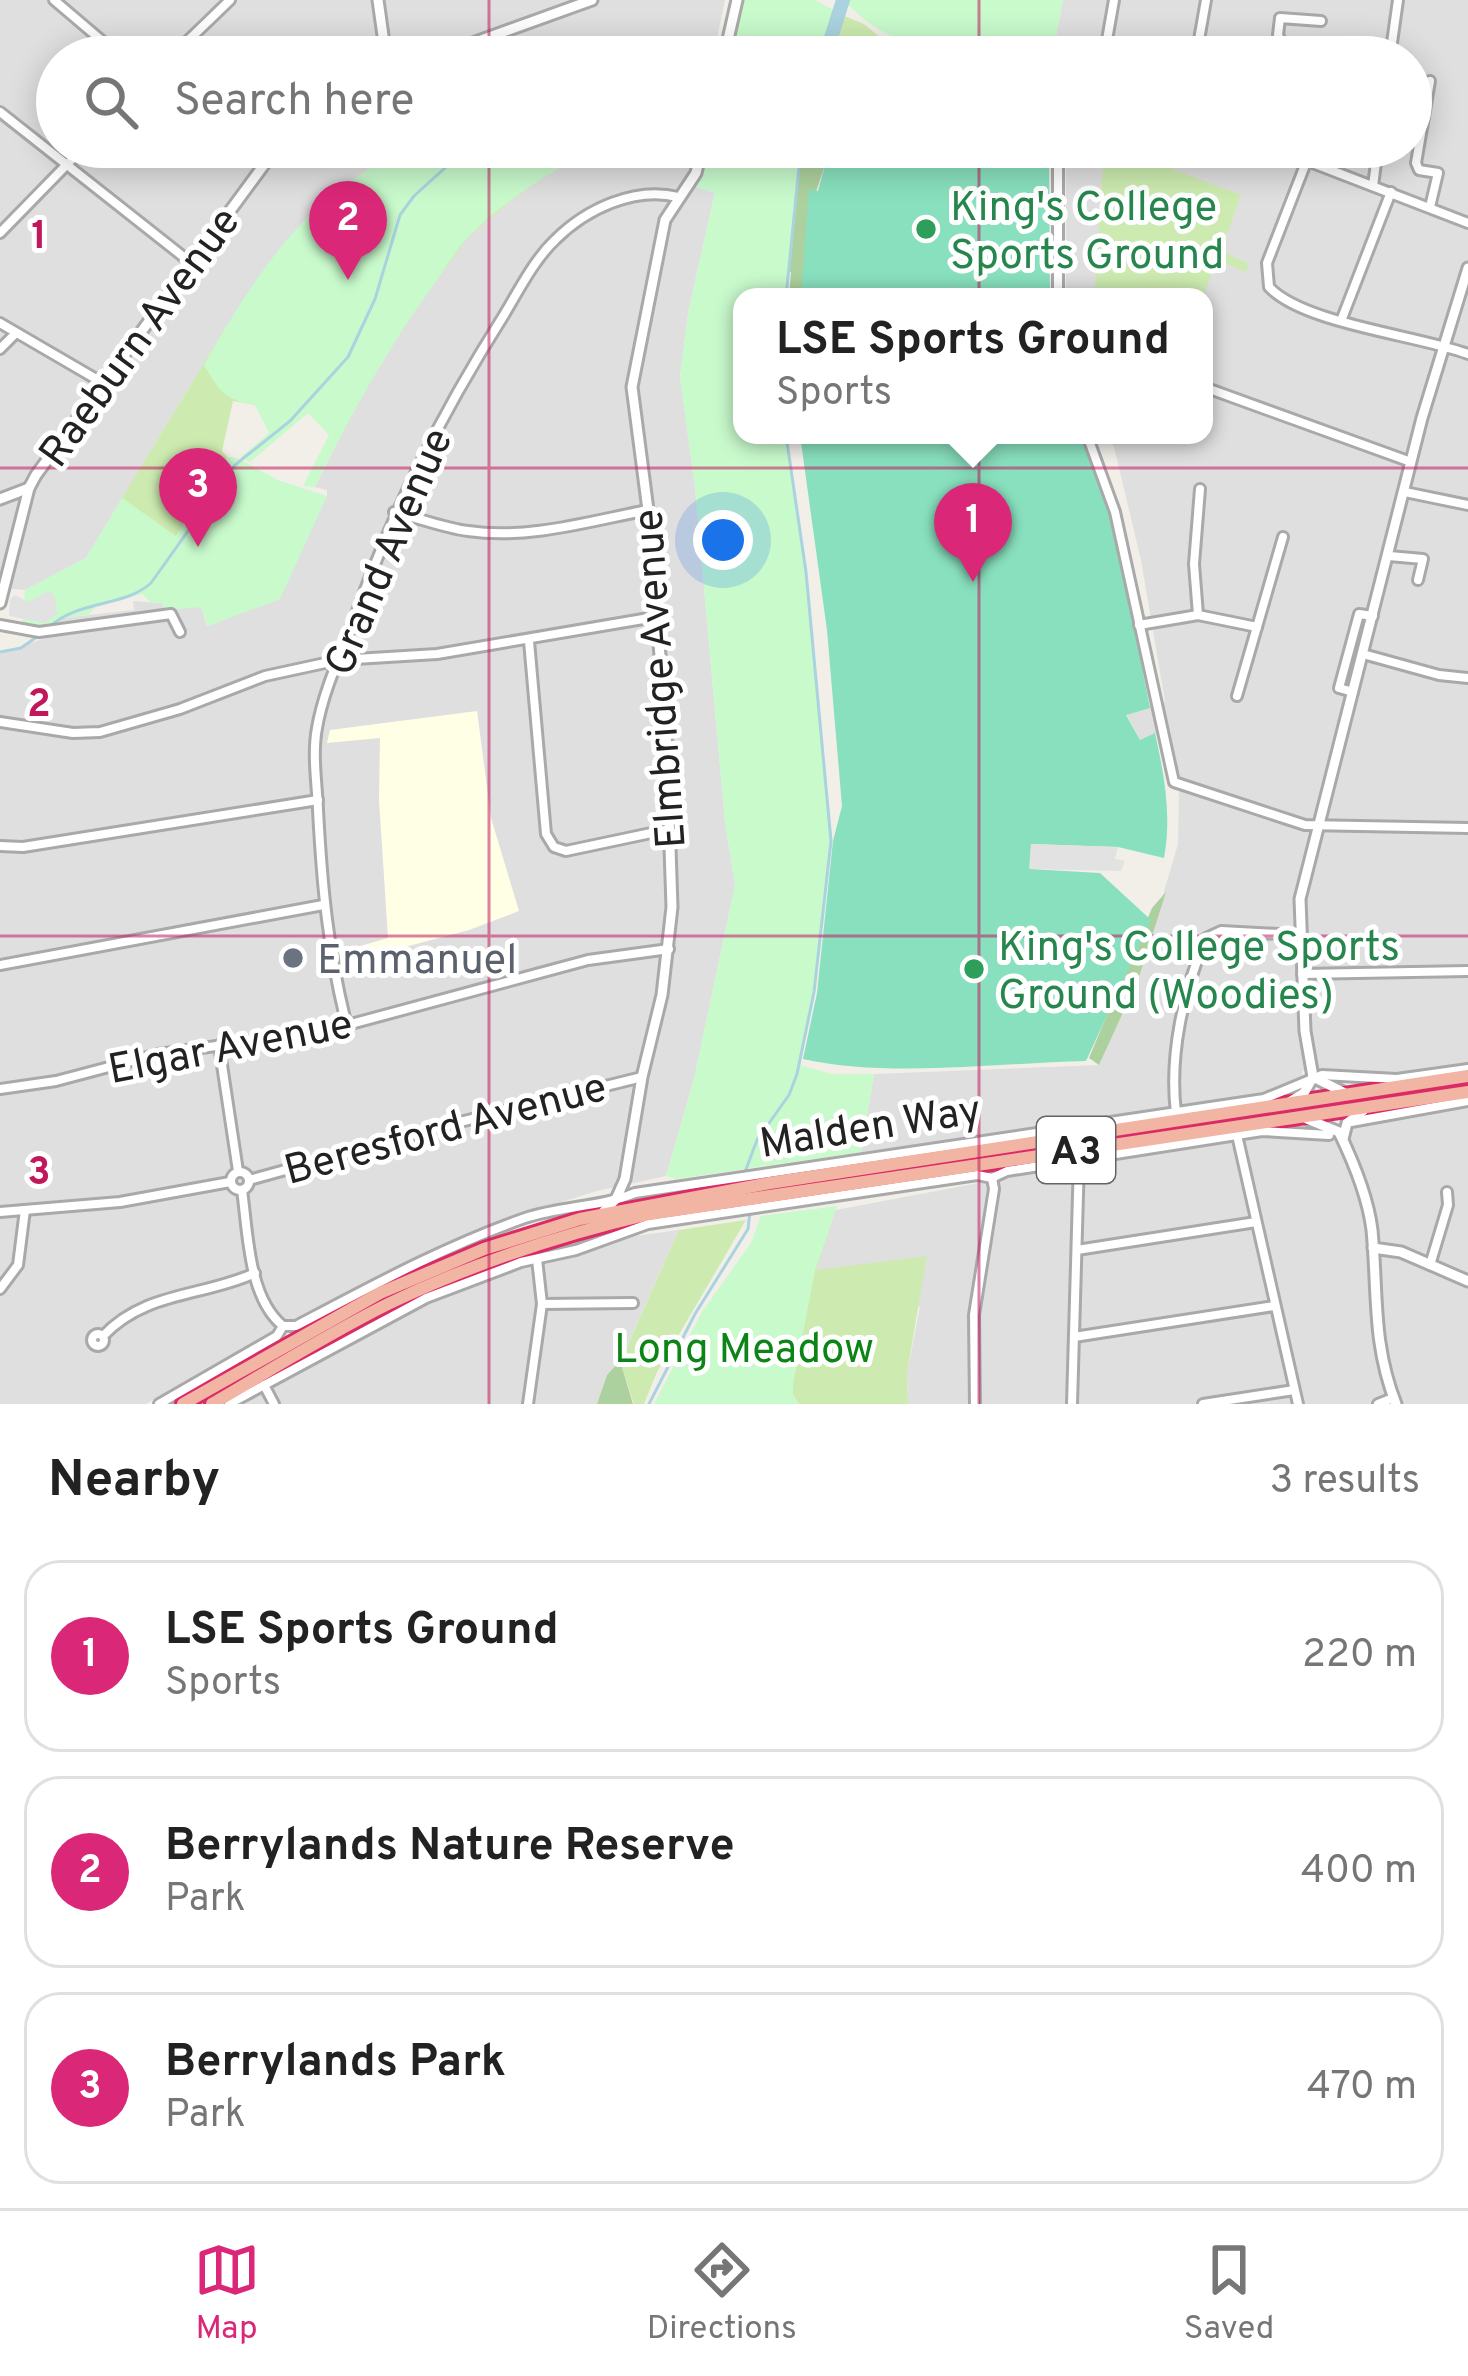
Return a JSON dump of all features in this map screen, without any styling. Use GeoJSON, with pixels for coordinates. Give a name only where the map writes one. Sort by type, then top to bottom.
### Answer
{"type":"FeatureCollection","features":[{"type":"Feature","properties":{"kind":"highway","name":"Malden Way"},"geometry":{"type":"LineString","coordinates":[[734,1195],[1468,1072]]}},
{"type":"Feature","properties":{"kind":"highway","name":"Malden Way"},"geometry":{"type":"LineString","coordinates":[[770,1189],[1468,1096]]}},
{"type":"Feature","properties":{"kind":"highway","name":"A3"},"geometry":{"type":"LineString","coordinates":[[183,1404],[327,1321],[484,1249],[602,1213],[734,1195]]}},
{"type":"Feature","properties":{"kind":"highway","name":"A3"},"geometry":{"type":"LineString","coordinates":[[212,1404],[388,1305],[488,1262],[581,1230],[734,1195]]}},
{"type":"Feature","properties":{"kind":"street"},"geometry":{"type":"LineString","coordinates":[[54,0],[97,36]]}},
{"type":"Feature","properties":{"kind":"street"},"geometry":{"type":"LineString","coordinates":[[193,36],[230,0]]}},
{"type":"Feature","properties":{"kind":"street"},"geometry":{"type":"LineString","coordinates":[[378,0],[383,36]]}},
{"type":"Feature","properties":{"kind":"street"},"geometry":{"type":"LineString","coordinates":[[492,36],[592,0]]}},
{"type":"Feature","properties":{"kind":"street"},"geometry":{"type":"LineString","coordinates":[[729,36],[737,0]]}},
{"type":"Feature","properties":{"kind":"street"},"geometry":{"type":"LineString","coordinates":[[1108,36],[1114,0]]}},
{"type":"Feature","properties":{"kind":"street"},"geometry":{"type":"LineString","coordinates":[[1200,36],[1206,0]]}},
{"type":"Feature","properties":{"kind":"street"},"geometry":{"type":"LineString","coordinates":[[1393,36],[1398,0]]}},
{"type":"Feature","properties":{"kind":"street"},"geometry":{"type":"LineString","coordinates":[[1278,36],[1280,18],[1321,21]]}},
{"type":"Feature","properties":{"kind":"street"},"geometry":{"type":"LineString","coordinates":[[0,112],[36,140]]}},
{"type":"Feature","properties":{"kind":"street"},"geometry":{"type":"LineString","coordinates":[[0,233],[64,168]]}},
{"type":"Feature","properties":{"kind":"street"},"geometry":{"type":"LineString","coordinates":[[71,168],[190,262]]}},
{"type":"Feature","properties":{"kind":"street","name":"Raeburn Avenue"},"geometry":{"type":"LineString","coordinates":[[0,603],[4,568],[29,488],[261,168]]}},
{"type":"Feature","properties":{"kind":"street","name":"Elmbridge Avenue"},"geometry":{"type":"LineString","coordinates":[[602,1213],[616,1199],[625,1179],[669,949],[671,828],[648,510],[632,387],[665,220],[697,168]]}},
{"type":"Feature","properties":{"kind":"street"},"geometry":{"type":"LineString","coordinates":[[1057,168],[1058,288]]}},
{"type":"Feature","properties":{"kind":"street"},"geometry":{"type":"LineString","coordinates":[[1308,168],[1268,263],[1267,276],[1277,296],[1341,321],[1468,354]]}},
{"type":"Feature","properties":{"kind":"street"},"geometry":{"type":"LineString","coordinates":[[1326,168],[1468,223]]}},
{"type":"Feature","properties":{"kind":"street"},"geometry":{"type":"LineString","coordinates":[[1372,186],[1375,168]]}},
{"type":"Feature","properties":{"kind":"street"},"geometry":{"type":"LineString","coordinates":[[1418,168],[1438,173],[1430,207]]}},
{"type":"Feature","properties":{"kind":"street"},"geometry":{"type":"LineString","coordinates":[[1341,321],[1391,192]]}},
{"type":"Feature","properties":{"kind":"street","name":"Grand Avenue"},"geometry":{"type":"LineString","coordinates":[[347,1026],[329,957],[323,905],[317,726],[394,512],[464,377],[551,243],[592,212],[614,203],[641,194],[678,197]]}},
{"type":"Feature","properties":{"kind":"street"},"geometry":{"type":"LineString","coordinates":[[1287,1103],[1307,1090],[1313,1077],[1304,1031],[1300,899],[1443,346],[1468,268]]}},
{"type":"Feature","properties":{"kind":"street"},"geometry":{"type":"LineString","coordinates":[[0,323],[103,382]]}},
{"type":"Feature","properties":{"kind":"street"},"geometry":{"type":"LineString","coordinates":[[0,349],[15,334]]}},
{"type":"Feature","properties":{"kind":"street"},"geometry":{"type":"LineString","coordinates":[[1213,390],[1412,463]]}},
{"type":"Feature","properties":{"kind":"street"},"geometry":{"type":"LineString","coordinates":[[1090,444],[1114,512],[1174,782],[1318,826],[1468,828]]}},
{"type":"Feature","properties":{"kind":"street"},"geometry":{"type":"LineString","coordinates":[[0,499],[29,488]]}},
{"type":"Feature","properties":{"kind":"street"},"geometry":{"type":"LineString","coordinates":[[1198,615],[1195,564],[1200,489]]}},
{"type":"Feature","properties":{"kind":"street"},"geometry":{"type":"LineString","coordinates":[[1405,492],[1468,506]]}},
{"type":"Feature","properties":{"kind":"street"},"geometry":{"type":"LineString","coordinates":[[394,512],[467,531],[501,533],[648,510]]}},
{"type":"Feature","properties":{"kind":"street"},"geometry":{"type":"LineString","coordinates":[[1237,697],[1283,537]]}},
{"type":"Feature","properties":{"kind":"street"},"geometry":{"type":"LineString","coordinates":[[1389,556],[1423,559],[1418,580]]}},
{"type":"Feature","properties":{"kind":"street"},"geometry":{"type":"LineString","coordinates":[[0,625],[40,632],[171,614],[180,632]]}},
{"type":"Feature","properties":{"kind":"street"},"geometry":{"type":"LineString","coordinates":[[1353,692],[1340,688],[1359,614],[1372,616]]}},
{"type":"Feature","properties":{"kind":"street"},"geometry":{"type":"LineString","coordinates":[[1139,625],[1198,615],[1258,627]]}},
{"type":"Feature","properties":{"kind":"street"},"geometry":{"type":"LineString","coordinates":[[0,722],[100,732],[180,709],[266,676],[339,660],[437,654],[655,617]]}},
{"type":"Feature","properties":{"kind":"street"},"geometry":{"type":"LineString","coordinates":[[529,641],[546,834],[554,847],[566,851],[671,828]]}},
{"type":"Feature","properties":{"kind":"street"},"geometry":{"type":"LineString","coordinates":[[1363,654],[1468,678]]}},
{"type":"Feature","properties":{"kind":"street"},"geometry":{"type":"LineString","coordinates":[[0,846],[23,848],[318,800]]}},
{"type":"Feature","properties":{"kind":"street"},"geometry":{"type":"LineString","coordinates":[[0,965],[323,905]]}},
{"type":"Feature","properties":{"kind":"street"},"geometry":{"type":"LineString","coordinates":[[1176,1113],[1174,1059],[1193,973],[1206,938],[1221,931],[1298,935]]}},
{"type":"Feature","properties":{"kind":"street","name":"Elgar Avenue"},"geometry":{"type":"LineString","coordinates":[[0,1089],[56,1081],[158,1054],[347,1026],[588,960],[669,949]]}},
{"type":"Feature","properties":{"kind":"street"},"geometry":{"type":"LineString","coordinates":[[1301,974],[1468,971]]}},
{"type":"Feature","properties":{"kind":"street"},"geometry":{"type":"LineString","coordinates":[[219,1046],[238,1172],[249,1180],[242,1190],[255,1273],[264,1303],[283,1326]]}},
{"type":"Feature","properties":{"kind":"street","name":"Malden Way"},"geometry":{"type":"LineString","coordinates":[[159,1404],[277,1336],[283,1326],[296,1326],[376,1283],[523,1219],[635,1193],[734,1195],[770,1189],[1264,1099],[1313,1077],[1397,1079],[1468,1072]]}},
{"type":"Feature","properties":{"kind":"street","name":"Beresford Avenue"},"geometry":{"type":"LineString","coordinates":[[249,1180],[642,1077]]}},
{"type":"Feature","properties":{"kind":"street"},"geometry":{"type":"LineString","coordinates":[[1313,1077],[1348,1094]]}},
{"type":"Feature","properties":{"kind":"street"},"geometry":{"type":"LineString","coordinates":[[1343,1140],[1347,1123],[1355,1115],[1379,1110]]}},
{"type":"Feature","properties":{"kind":"street"},"geometry":{"type":"LineString","coordinates":[[1296,1117],[1328,1126],[1343,1140],[1366,1203],[1376,1336],[1395,1401],[1378,1404]]}},
{"type":"Feature","properties":{"kind":"street","name":"Malden Way"},"geometry":{"type":"LineString","coordinates":[[770,1189],[977,1175],[992,1178],[1007,1171],[1237,1135],[1285,1130],[1329,1135]]}},
{"type":"Feature","properties":{"kind":"street"},"geometry":{"type":"LineString","coordinates":[[1237,1135],[1298,1404]]}},
{"type":"Feature","properties":{"kind":"street"},"geometry":{"type":"LineString","coordinates":[[1072,1404],[1079,1160]]}},
{"type":"Feature","properties":{"kind":"street"},"geometry":{"type":"LineString","coordinates":[[238,1172],[230,1182],[235,1190],[242,1190]]}},
{"type":"Feature","properties":{"kind":"street"},"geometry":{"type":"LineString","coordinates":[[974,1404],[974,1315],[992,1178]]}},
{"type":"Feature","properties":{"kind":"street"},"geometry":{"type":"LineString","coordinates":[[625,1179],[635,1193]]}},
{"type":"Feature","properties":{"kind":"street","name":"Beresford Avenue"},"geometry":{"type":"LineString","coordinates":[[0,1211],[120,1202],[230,1182]]}},
{"type":"Feature","properties":{"kind":"street"},"geometry":{"type":"LineString","coordinates":[[1430,1265],[1448,1192]]}},
{"type":"Feature","properties":{"kind":"street"},"geometry":{"type":"LineString","coordinates":[[229,1404],[426,1298],[734,1195]]}},
{"type":"Feature","properties":{"kind":"street"},"geometry":{"type":"LineString","coordinates":[[0,1288],[18,1265],[25,1210]]}},
{"type":"Feature","properties":{"kind":"street"},"geometry":{"type":"LineString","coordinates":[[1078,1250],[1256,1222]]}},
{"type":"Feature","properties":{"kind":"street"},"geometry":{"type":"LineString","coordinates":[[1372,1248],[1394,1250],[1468,1282]]}},
{"type":"Feature","properties":{"kind":"street"},"geometry":{"type":"LineString","coordinates":[[528,1404],[542,1304],[537,1259]]}},
{"type":"Feature","properties":{"kind":"street"},"geometry":{"type":"LineString","coordinates":[[103,1336],[139,1306],[228,1285],[255,1273]]}},
{"type":"Feature","properties":{"kind":"street"},"geometry":{"type":"LineString","coordinates":[[542,1304],[633,1303]]}},
{"type":"Feature","properties":{"kind":"street"},"geometry":{"type":"LineString","coordinates":[[1074,1337],[1275,1306]]}},
{"type":"Feature","properties":{"kind":"street"},"geometry":{"type":"LineString","coordinates":[[264,1385],[274,1404]]}},
{"type":"Feature","properties":{"kind":"street"},"geometry":{"type":"LineString","coordinates":[[1203,1404],[1294,1390]]}},
{"type":"Feature","properties":{"kind":"shaded area"},"geometry":{"type":"Polygon","coordinates":[[[0,0],[725,0],[717,36],[36,36],[36,168],[371,168],[353,180],[227,325],[86,558],[25,590],[0,588],[0,0]]]}},
{"type":"Feature","properties":{"kind":"shaded area"},"geometry":{"type":"Polygon","coordinates":[[[1063,0],[1468,0],[1468,1063],[1385,1076],[1302,1071],[1303,1077],[1263,1097],[861,1152],[874,1074],[1099,1065],[1138,980],[1178,844],[1179,783],[1170,729],[1140,740],[1126,714],[1165,702],[1141,560],[1112,444],[1213,444],[1213,288],[1066,288],[1066,168],[1432,168],[1432,36],[1056,36],[1063,0]]]}},
{"type":"Feature","properties":{"kind":"shaded area"},"geometry":{"type":"Polygon","coordinates":[[[557,168],[692,168],[696,187],[715,192],[688,313],[680,377],[735,885],[694,1079],[666,1176],[520,1215],[420,1257],[253,1342],[146,1404],[0,1404],[0,654],[48,637],[62,618],[134,610],[133,601],[201,606],[207,626],[327,496],[327,490],[315,487],[352,412],[408,320],[468,237],[557,168]]]}},
{"type":"Feature","properties":{"kind":"shaded area"},"geometry":{"type":"Polygon","coordinates":[[[49,591],[55,597],[57,614],[45,623],[9,616],[10,599],[15,595],[28,602],[49,591]]]}},
{"type":"Feature","properties":{"kind":"shaded area"},"geometry":{"type":"Polygon","coordinates":[[[477,711],[491,818],[519,911],[469,930],[341,964],[339,952],[388,938],[380,738],[327,743],[330,730],[477,711]]]}},
{"type":"Feature","properties":{"kind":"shaded area"},"geometry":{"type":"Polygon","coordinates":[[[1031,844],[1118,847],[1115,859],[1125,861],[1121,871],[1029,869],[1031,844]]]}},
{"type":"Feature","properties":{"kind":"shaded area"},"geometry":{"type":"Polygon","coordinates":[[[1468,1106],[1468,1404],[908,1404],[907,1373],[920,1307],[815,1271],[836,1210],[1063,1167],[1468,1106]]]}},
{"type":"Feature","properties":{"kind":"shaded area"},"geometry":{"type":"Polygon","coordinates":[[[679,1230],[597,1404],[231,1404],[435,1295],[628,1237],[679,1230]]]}},
{"type":"Feature","properties":{"kind":"green space"},"geometry":{"type":"Polygon","coordinates":[[[742,0],[815,0],[839,13],[832,36],[734,36],[742,0]]]}},
{"type":"Feature","properties":{"kind":"green space"},"geometry":{"type":"Polygon","coordinates":[[[1063,0],[1056,36],[891,36],[846,3],[1063,0]]]}},
{"type":"Feature","properties":{"kind":"green space"},"geometry":{"type":"Polygon","coordinates":[[[842,15],[878,36],[834,36],[842,15]]]}},
{"type":"Feature","properties":{"kind":"green space"},"geometry":{"type":"Polygon","coordinates":[[[372,168],[413,168],[433,212],[546,168],[557,168],[468,237],[408,320],[250,462],[241,457],[270,433],[255,405],[233,401],[222,451],[262,472],[117,600],[97,605],[87,615],[85,573],[175,537],[122,498],[227,325],[323,202],[372,168]]]}},
{"type":"Feature","properties":{"kind":"green space"},"geometry":{"type":"Polygon","coordinates":[[[372,168],[560,168],[500,209],[465,241],[384,360],[315,487],[303,486],[329,435],[308,413],[250,462],[241,457],[269,433],[255,405],[224,393],[204,365],[274,256],[335,193],[372,168]]]}},
{"type":"Feature","properties":{"kind":"green space"},"geometry":{"type":"Polygon","coordinates":[[[700,168],[799,168],[787,288],[733,288],[733,444],[787,444],[806,572],[831,841],[814,992],[799,1065],[832,1074],[874,1074],[861,1152],[676,1179],[666,1176],[694,1079],[735,885],[680,377],[688,313],[715,193],[696,187],[700,168]]]}},
{"type":"Feature","properties":{"kind":"green space"},"geometry":{"type":"Polygon","coordinates":[[[772,168],[824,168],[815,195],[812,288],[790,288],[791,272],[765,269],[772,168]]]}},
{"type":"Feature","properties":{"kind":"green space","name":"King's College Sports Ground"},"geometry":{"type":"Polygon","coordinates":[[[824,168],[1049,168],[1050,288],[802,288],[809,189],[818,191],[824,168]]]}},
{"type":"Feature","properties":{"kind":"green space"},"geometry":{"type":"Polygon","coordinates":[[[1103,168],[1170,168],[1241,195],[1221,251],[1249,264],[1246,272],[1217,260],[1206,288],[1095,288],[1103,168]]]}},
{"type":"Feature","properties":{"kind":"green space"},"geometry":{"type":"Polygon","coordinates":[[[801,444],[1083,444],[1103,485],[1150,708],[1126,715],[1140,740],[1155,733],[1167,811],[1164,858],[1118,847],[1031,844],[1030,869],[1100,873],[1151,920],[1086,1061],[907,1069],[803,1059],[817,993],[833,841],[842,806],[827,630],[801,444]]]}},
{"type":"Feature","properties":{"kind":"green space"},"geometry":{"type":"Polygon","coordinates":[[[227,457],[327,496],[280,599],[208,626],[201,607],[165,610],[162,603],[150,602],[143,594],[97,605],[87,615],[62,618],[52,630],[22,628],[25,590],[86,558],[122,498],[176,536],[227,457]]]}},
{"type":"Feature","properties":{"kind":"green space"},"geometry":{"type":"Polygon","coordinates":[[[1166,892],[1138,980],[1099,1065],[1089,1058],[1152,908],[1166,892]]]}},
{"type":"Feature","properties":{"kind":"green space"},"geometry":{"type":"Polygon","coordinates":[[[837,1206],[816,1270],[927,1256],[907,1373],[908,1404],[799,1404],[793,1384],[741,1305],[837,1206]]]}},
{"type":"Feature","properties":{"kind":"green space","name":"Long Meadow"},"geometry":{"type":"Polygon","coordinates":[[[837,1206],[815,1271],[793,1384],[799,1404],[654,1404],[702,1312],[751,1243],[761,1216],[837,1206]]]}},
{"type":"Feature","properties":{"kind":"green space"},"geometry":{"type":"Polygon","coordinates":[[[746,1220],[657,1372],[644,1404],[634,1404],[620,1362],[679,1230],[746,1220]]]}},
{"type":"Feature","properties":{"kind":"green space"},"geometry":{"type":"Polygon","coordinates":[[[620,1361],[633,1404],[597,1404],[607,1375],[620,1361]]]}},
{"type":"Feature","properties":{"kind":"waterway"},"geometry":{"type":"LineString","coordinates":[[832,36],[843,0]]}},
{"type":"Feature","properties":{"kind":"waterway"},"geometry":{"type":"LineString","coordinates":[[48,628],[73,612],[127,596],[151,583],[235,465],[290,421],[348,357],[375,299],[400,215],[445,168]]}},
{"type":"Feature","properties":{"kind":"waterway"},"geometry":{"type":"LineString","coordinates":[[787,288],[799,168]]}},
{"type":"Feature","properties":{"kind":"waterway"},"geometry":{"type":"LineString","coordinates":[[745,1172],[757,1140],[789,1095],[797,1074],[814,992],[831,841],[806,572],[787,444]]}},
{"type":"Feature","properties":{"kind":"waterway"},"geometry":{"type":"LineString","coordinates":[[0,652],[21,648],[41,634]]}},
{"type":"Feature","properties":{"kind":"waterway"},"geometry":{"type":"LineString","coordinates":[[649,1404],[695,1314],[748,1229],[750,1211]]}},
{"type":"Feature","properties":{"kind":"place","name":"King's College Sports Ground"},"geometry":{"type":"Point","coordinates":[926,229]}},
{"type":"Feature","properties":{"kind":"place","name":"Berrylands Nature Reserve"},"geometry":{"type":"Point","coordinates":[348,280]}},
{"type":"Feature","properties":{"kind":"place","name":"Berrylands Park"},"geometry":{"type":"Point","coordinates":[198,547]}},
{"type":"Feature","properties":{"kind":"place","name":"LSE Sports Ground"},"geometry":{"type":"Point","coordinates":[973,582]}},
{"type":"Feature","properties":{"kind":"place","name":"Emmanuel"},"geometry":{"type":"Point","coordinates":[293,958]}},
{"type":"Feature","properties":{"kind":"place","name":"King's College Sports Ground (Woodies)"},"geometry":{"type":"Point","coordinates":[974,969]}}]}
